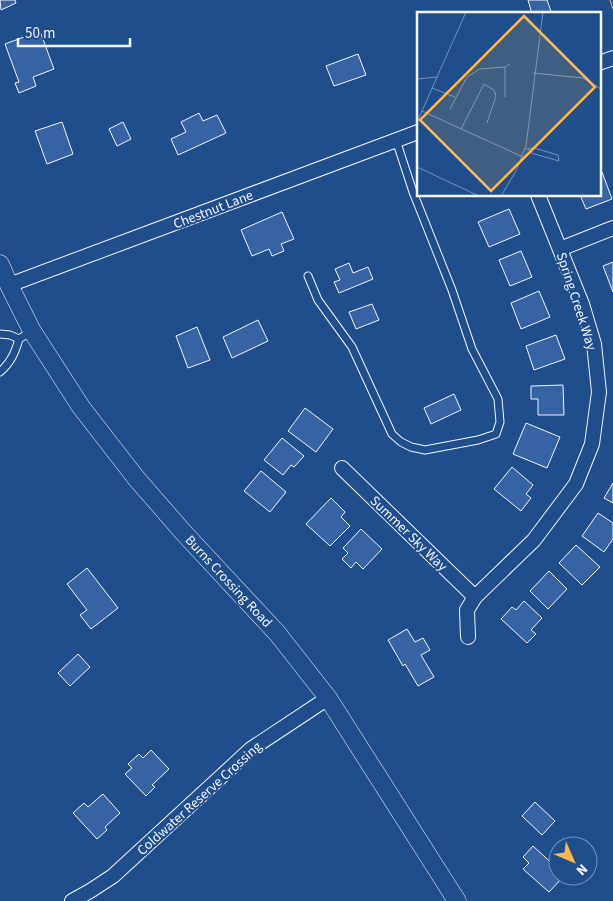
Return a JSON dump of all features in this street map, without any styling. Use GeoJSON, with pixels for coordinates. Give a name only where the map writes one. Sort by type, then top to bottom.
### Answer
{"type":"FeatureCollection","features":[{"type":"Feature","properties":{"kind":"street"},"geometry":{"type":"LineString","coordinates":[[600,63],[613,58]]}},
{"type":"Feature","properties":{"kind":"street","name":"Chestnut Lane"},"geometry":{"type":"LineString","coordinates":[[9,285],[417,132]]}},
{"type":"Feature","properties":{"kind":"street","name":"Spring Creek Way"},"geometry":{"type":"LineString","coordinates":[[468,637],[467,610],[475,597],[534,540],[576,484],[592,444],[599,392],[594,344],[582,304],[538,196]]}},
{"type":"Feature","properties":{"kind":"street"},"geometry":{"type":"LineString","coordinates":[[560,249],[613,228]]}},
{"type":"Feature","properties":{"kind":"street","name":"Burns Crossing Road"},"geometry":{"type":"LineString","coordinates":[[0,264],[26,335],[136,478],[183,532],[277,633],[328,698],[457,901]]}},
{"type":"Feature","properties":{"kind":"street","name":"Summer Sky Way"},"geometry":{"type":"LineString","coordinates":[[342,468],[475,597]]}},
{"type":"Feature","properties":{"kind":"street","name":"Coldwater Reserve Crossing"},"geometry":{"type":"LineString","coordinates":[[72,901],[112,876],[251,749],[328,698]]}},
{"type":"Feature","properties":{"kind":"lane"},"geometry":{"type":"LineString","coordinates":[[308,276],[318,300],[352,347],[392,434],[401,442],[411,447],[426,450],[478,440],[496,434],[500,422],[498,399],[472,349],[452,290],[413,192],[396,140]]}},
{"type":"Feature","properties":{"kind":"lane"},"geometry":{"type":"LineString","coordinates":[[0,334],[26,335]]}},
{"type":"Feature","properties":{"kind":"lane"},"geometry":{"type":"LineString","coordinates":[[0,372],[26,335]]}},
{"type":"Feature","properties":{"kind":"building"},"geometry":{"type":"Polygon","coordinates":[[[0,0],[15,0],[16,3],[1,10],[0,0]]]}},
{"type":"Feature","properties":{"kind":"building"},"geometry":{"type":"Polygon","coordinates":[[[528,0],[547,0],[551,12],[531,12],[528,0]]]}},
{"type":"Feature","properties":{"kind":"building"},"geometry":{"type":"Polygon","coordinates":[[[40,31],[54,69],[33,77],[36,86],[19,93],[15,83],[19,82],[5,44],[40,31]]]}},
{"type":"Feature","properties":{"kind":"building"},"geometry":{"type":"Polygon","coordinates":[[[358,54],[366,75],[334,86],[326,66],[358,54]]]}},
{"type":"Feature","properties":{"kind":"building"},"geometry":{"type":"Polygon","coordinates":[[[199,113],[203,121],[217,115],[226,133],[178,155],[171,139],[186,132],[181,122],[199,113]]]}},
{"type":"Feature","properties":{"kind":"building"},"geometry":{"type":"Polygon","coordinates":[[[62,122],[73,154],[47,164],[35,131],[62,122]]]}},
{"type":"Feature","properties":{"kind":"building"},"geometry":{"type":"Polygon","coordinates":[[[123,122],[131,139],[117,146],[109,129],[123,122]]]}},
{"type":"Feature","properties":{"kind":"building"},"geometry":{"type":"Polygon","coordinates":[[[602,172],[612,199],[586,209],[580,196],[600,196],[600,173],[602,172]]]}},
{"type":"Feature","properties":{"kind":"building"},"geometry":{"type":"Polygon","coordinates":[[[509,209],[520,234],[489,247],[478,222],[509,209]]]}},
{"type":"Feature","properties":{"kind":"building"},"geometry":{"type":"Polygon","coordinates":[[[282,212],[294,239],[281,244],[284,251],[272,256],[269,249],[252,256],[241,230],[282,212]]]}},
{"type":"Feature","properties":{"kind":"building"},"geometry":{"type":"Polygon","coordinates":[[[521,251],[532,277],[510,286],[499,260],[521,251]]]}},
{"type":"Feature","properties":{"kind":"building"},"geometry":{"type":"Polygon","coordinates":[[[613,262],[613,292],[603,266],[613,262]]]}},
{"type":"Feature","properties":{"kind":"building"},"geometry":{"type":"Polygon","coordinates":[[[349,263],[353,273],[368,267],[373,279],[339,293],[334,282],[340,280],[335,269],[349,263]]]}},
{"type":"Feature","properties":{"kind":"building"},"geometry":{"type":"Polygon","coordinates":[[[539,291],[550,317],[521,329],[511,303],[539,291]]]}},
{"type":"Feature","properties":{"kind":"building"},"geometry":{"type":"Polygon","coordinates":[[[372,304],[379,320],[356,329],[349,312],[372,304]]]}},
{"type":"Feature","properties":{"kind":"building"},"geometry":{"type":"Polygon","coordinates":[[[258,320],[268,341],[232,358],[223,337],[258,320]]]}},
{"type":"Feature","properties":{"kind":"building"},"geometry":{"type":"Polygon","coordinates":[[[197,327],[210,360],[188,368],[176,336],[197,327]]]}},
{"type":"Feature","properties":{"kind":"building"},"geometry":{"type":"Polygon","coordinates":[[[556,335],[565,359],[534,370],[526,346],[556,335]]]}},
{"type":"Feature","properties":{"kind":"building"},"geometry":{"type":"Polygon","coordinates":[[[563,385],[564,415],[538,415],[538,399],[531,399],[531,386],[563,385]]]}},
{"type":"Feature","properties":{"kind":"building"},"geometry":{"type":"Polygon","coordinates":[[[454,394],[461,410],[431,424],[424,408],[454,394]]]}},
{"type":"Feature","properties":{"kind":"building"},"geometry":{"type":"Polygon","coordinates":[[[305,408],[333,429],[316,452],[288,431],[305,408]]]}},
{"type":"Feature","properties":{"kind":"building"},"geometry":{"type":"Polygon","coordinates":[[[526,423],[560,437],[547,468],[513,454],[526,423]]]}},
{"type":"Feature","properties":{"kind":"building"},"geometry":{"type":"Polygon","coordinates":[[[282,438],[304,456],[294,467],[291,465],[283,475],[264,460],[282,438]]]}},
{"type":"Feature","properties":{"kind":"building"},"geometry":{"type":"Polygon","coordinates":[[[512,467],[533,485],[526,494],[531,498],[521,511],[494,489],[512,467]]]}},
{"type":"Feature","properties":{"kind":"building"},"geometry":{"type":"Polygon","coordinates":[[[261,471],[286,492],[270,512],[244,491],[261,471]]]}},
{"type":"Feature","properties":{"kind":"building"},"geometry":{"type":"Polygon","coordinates":[[[613,483],[613,503],[604,498],[613,483]]]}},
{"type":"Feature","properties":{"kind":"building"},"geometry":{"type":"Polygon","coordinates":[[[331,498],[345,512],[341,517],[350,526],[330,546],[306,524],[331,498]]]}},
{"type":"Feature","properties":{"kind":"building"},"geometry":{"type":"Polygon","coordinates":[[[598,513],[613,523],[613,539],[604,552],[582,536],[598,513]]]}},
{"type":"Feature","properties":{"kind":"building"},"geometry":{"type":"Polygon","coordinates":[[[361,529],[382,549],[363,569],[356,562],[351,568],[342,559],[348,553],[343,548],[361,529]]]}},
{"type":"Feature","properties":{"kind":"building"},"geometry":{"type":"Polygon","coordinates":[[[576,545],[600,567],[582,585],[559,563],[576,545]]]}},
{"type":"Feature","properties":{"kind":"building"},"geometry":{"type":"Polygon","coordinates":[[[87,568],[118,608],[91,629],[80,615],[87,610],[67,584],[87,568]]]}},
{"type":"Feature","properties":{"kind":"building"},"geometry":{"type":"Polygon","coordinates":[[[549,571],[567,589],[548,609],[530,591],[549,571]]]}},
{"type":"Feature","properties":{"kind":"building"},"geometry":{"type":"Polygon","coordinates":[[[524,601],[542,618],[531,630],[536,634],[527,643],[501,619],[512,607],[516,610],[524,601]]]}},
{"type":"Feature","properties":{"kind":"building"},"geometry":{"type":"Polygon","coordinates":[[[407,629],[415,642],[423,638],[430,650],[421,655],[434,677],[418,686],[405,664],[403,666],[388,640],[407,629]]]}},
{"type":"Feature","properties":{"kind":"building"},"geometry":{"type":"Polygon","coordinates":[[[78,654],[90,667],[70,686],[58,673],[78,654]]]}},
{"type":"Feature","properties":{"kind":"building"},"geometry":{"type":"Polygon","coordinates":[[[151,750],[169,769],[152,785],[155,787],[146,796],[125,774],[132,768],[128,764],[139,754],[143,758],[151,750]]]}},
{"type":"Feature","properties":{"kind":"building"},"geometry":{"type":"Polygon","coordinates":[[[103,794],[120,813],[105,827],[107,830],[97,839],[73,813],[84,803],[88,807],[103,794]]]}},
{"type":"Feature","properties":{"kind":"building"},"geometry":{"type":"Polygon","coordinates":[[[535,802],[555,821],[542,835],[522,816],[535,802]]]}},
{"type":"Feature","properties":{"kind":"building"},"geometry":{"type":"Polygon","coordinates":[[[533,846],[548,860],[548,886],[555,886],[549,892],[523,869],[529,863],[523,857],[533,846]]]}},
{"type":"Feature","properties":{"kind":"power"},"geometry":{"type":"LineString","coordinates":[[610,0],[613,9]]}}]}
